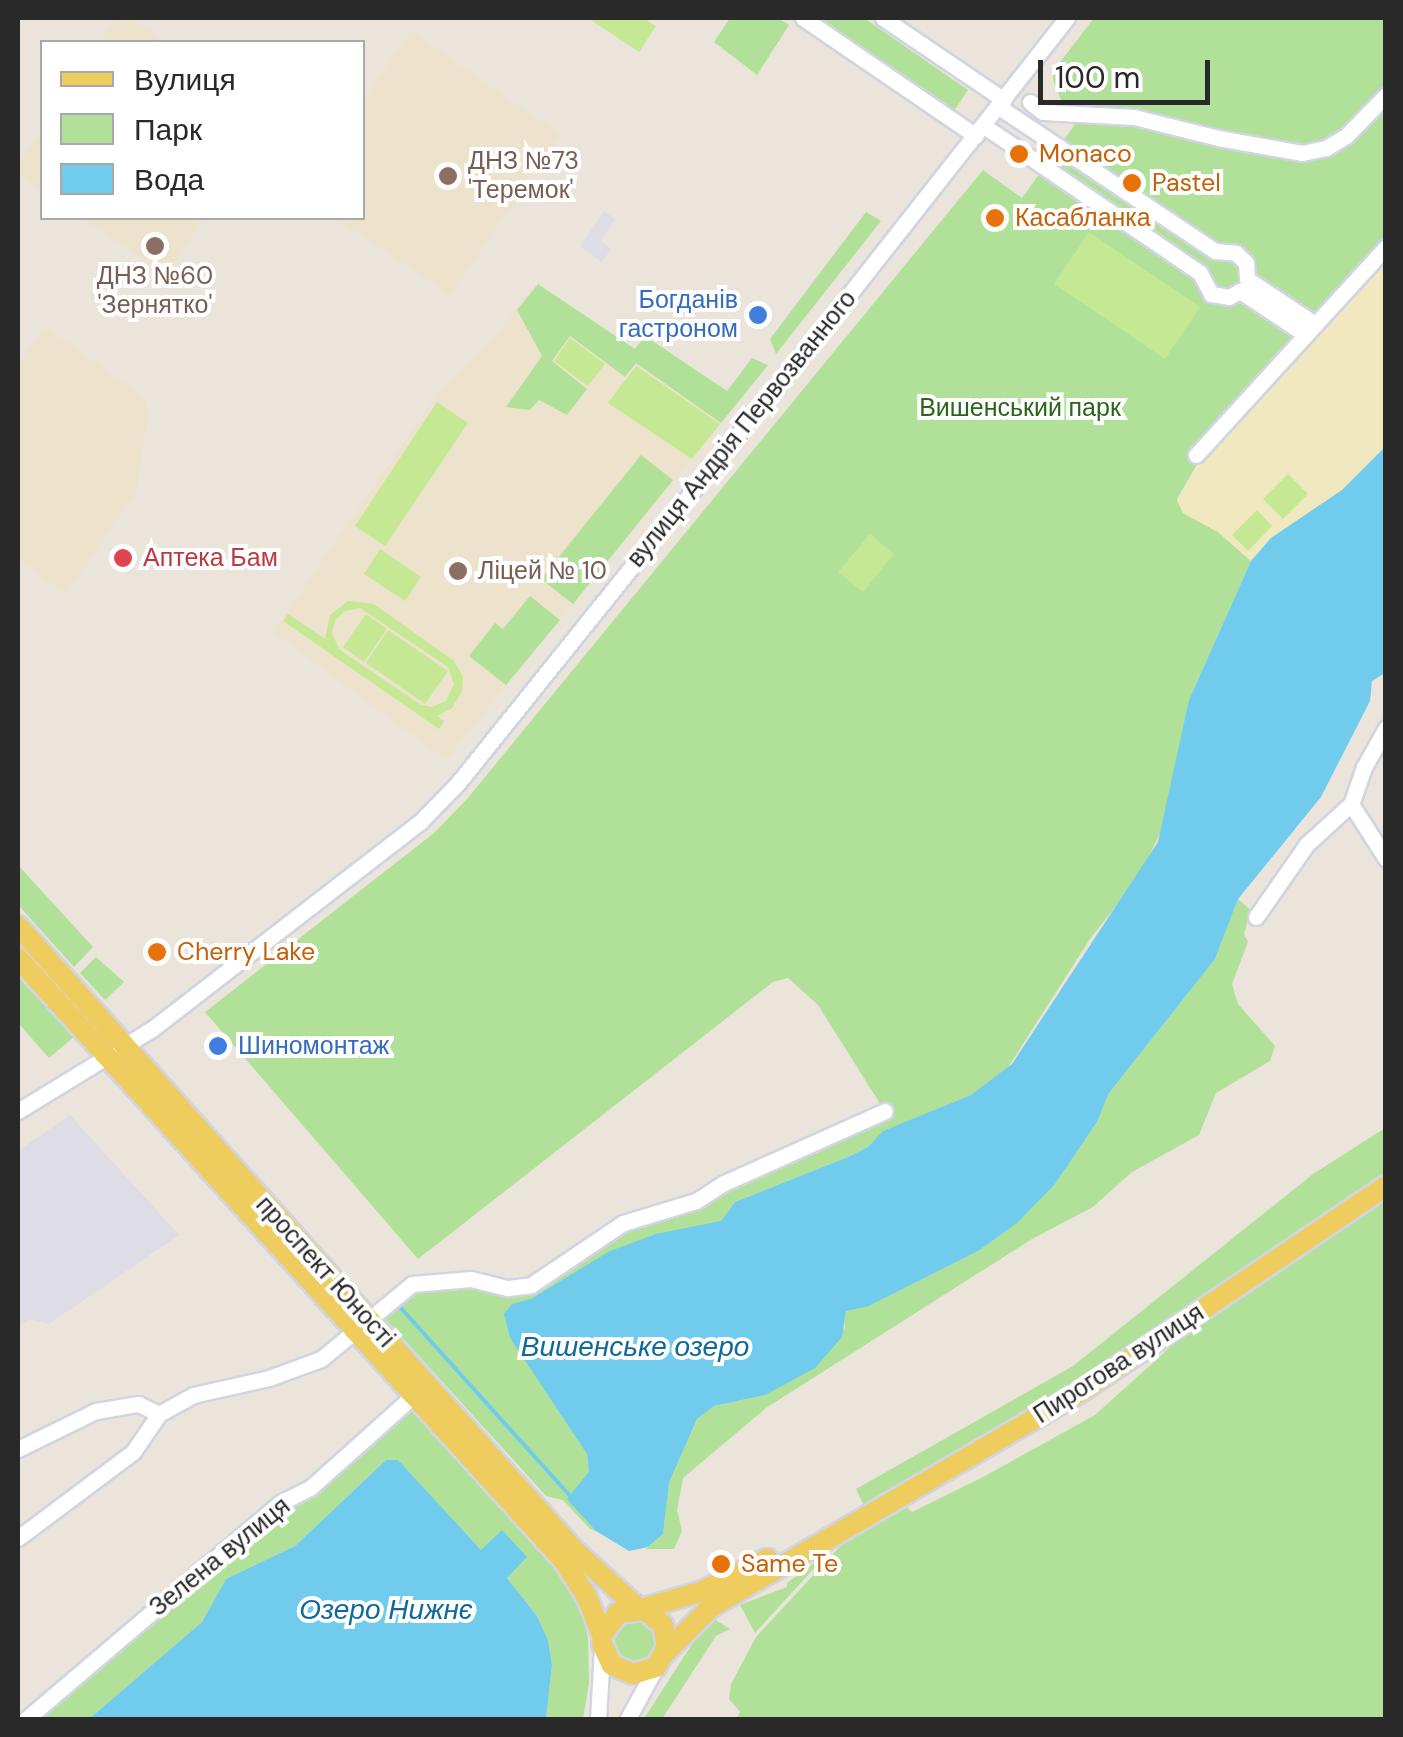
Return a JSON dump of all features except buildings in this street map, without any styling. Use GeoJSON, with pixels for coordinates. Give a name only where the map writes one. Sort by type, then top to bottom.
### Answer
{"type":"FeatureCollection","features":[{"type":"Feature","properties":{"kind":"main road","name":"проспект Юності"},"geometry":{"type":"LineString","coordinates":[[18,926],[117,1052],[364,1328],[576,1551],[640,1609]]}},
{"type":"Feature","properties":{"kind":"main road","name":"проспект Юності"},"geometry":{"type":"LineString","coordinates":[[18,958],[117,1052]]}},
{"type":"Feature","properties":{"kind":"main road","name":"Пирогова вулиця"},"geometry":{"type":"LineString","coordinates":[[660,1660],[711,1607],[1079,1393],[1386,1186]]}},
{"type":"Feature","properties":{"kind":"main road","name":"проспект Юності"},"geometry":{"type":"LineString","coordinates":[[364,1328],[414,1395],[564,1562],[586,1597],[602,1639]]}},
{"type":"Feature","properties":{"kind":"main road","name":"Пирогова вулиця"},"geometry":{"type":"LineString","coordinates":[[640,1609],[690,1595],[843,1527]]}},
{"type":"Feature","properties":{"kind":"main road"},"geometry":{"type":"LineString","coordinates":[[623,1590],[690,1595]]}},
{"type":"Feature","properties":{"kind":"main road"},"geometry":{"type":"LineString","coordinates":[[640,1609],[663,1625],[660,1660],[644,1672],[622,1671],[612,1665],[602,1639],[618,1613],[640,1609]]}},
{"type":"Feature","properties":{"kind":"street"},"geometry":{"type":"LineString","coordinates":[[803,18],[1200,273],[1212,294],[1229,297],[1244,285],[1246,264],[1236,253],[1215,251],[883,18]]}},
{"type":"Feature","properties":{"kind":"street","name":"вулиця Андрія Первозванного"},"geometry":{"type":"LineString","coordinates":[[18,1112],[117,1052],[225,976],[407,832],[458,783],[1068,18]]}},
{"type":"Feature","properties":{"kind":"street"},"geometry":{"type":"LineString","coordinates":[[1030,102],[1044,112],[1134,117],[1218,138],[1302,152],[1326,148],[1346,136],[1386,95]]}},
{"type":"Feature","properties":{"kind":"street"},"geometry":{"type":"LineString","coordinates":[[1196,456],[1386,247]]}},
{"type":"Feature","properties":{"kind":"street"},"geometry":{"type":"LineString","coordinates":[[1200,273],[1207,256],[1215,251]]}},
{"type":"Feature","properties":{"kind":"street"},"geometry":{"type":"LineString","coordinates":[[1244,285],[1311,330]]}},
{"type":"Feature","properties":{"kind":"street"},"geometry":{"type":"LineString","coordinates":[[1256,917],[1307,844],[1351,804],[1364,767],[1386,728]]}},
{"type":"Feature","properties":{"kind":"street"},"geometry":{"type":"LineString","coordinates":[[1351,804],[1386,859]]}},
{"type":"Feature","properties":{"kind":"street"},"geometry":{"type":"LineString","coordinates":[[18,1538],[133,1452],[159,1414],[193,1395],[268,1378],[321,1359],[418,1282],[471,1279],[515,1288],[538,1282],[623,1223],[696,1202],[724,1183],[884,1111]]}},
{"type":"Feature","properties":{"kind":"street","name":"Зелена вулиця"},"geometry":{"type":"LineString","coordinates":[[24,1720],[280,1503],[310,1488],[414,1395]]}},
{"type":"Feature","properties":{"kind":"street"},"geometry":{"type":"LineString","coordinates":[[18,1449],[120,1404],[138,1404],[159,1414]]}},
{"type":"Feature","properties":{"kind":"street"},"geometry":{"type":"LineString","coordinates":[[598,1720],[602,1639]]}},
{"type":"Feature","properties":{"kind":"street","name":"Пирогова вулиця"},"geometry":{"type":"LineString","coordinates":[[628,1720],[660,1660]]}},
{"type":"Feature","properties":{"kind":"shaded area"},"geometry":{"type":"Polygon","coordinates":[[[117,18],[129,18],[164,40],[101,40],[117,18]]]}},
{"type":"Feature","properties":{"kind":"shaded area","name":"ДНЗ №73 'Теремок'"},"geometry":{"type":"Polygon","coordinates":[[[411,31],[561,135],[450,295],[339,220],[365,220],[365,98],[411,31]]]}},
{"type":"Feature","properties":{"kind":"shaded area"},"geometry":{"type":"Polygon","coordinates":[[[40,131],[40,190],[18,172],[18,165],[40,131]]]}},
{"type":"Feature","properties":{"kind":"shaded area"},"geometry":{"type":"Polygon","coordinates":[[[604,211],[615,219],[601,241],[611,249],[602,262],[580,247],[604,211]]]}},
{"type":"Feature","properties":{"kind":"shaded area","name":"ДНЗ №60 'Зернятко'"},"geometry":{"type":"Polygon","coordinates":[[[84,220],[203,220],[167,275],[84,220]]]}},
{"type":"Feature","properties":{"kind":"shaded area","name":"Ліцей № 10"},"geometry":{"type":"Polygon","coordinates":[[[530,289],[723,421],[446,760],[273,632],[444,385],[492,342],[530,289]]]}},
{"type":"Feature","properties":{"kind":"shaded area"},"geometry":{"type":"Polygon","coordinates":[[[45,327],[144,397],[148,417],[136,491],[66,595],[18,559],[18,364],[45,327]]]}},
{"type":"Feature","properties":{"kind":"shaded area"},"geometry":{"type":"Polygon","coordinates":[[[70,1115],[179,1235],[49,1324],[30,1319],[18,1327],[18,1151],[70,1115]]]}},
{"type":"Feature","properties":{"kind":"green space"},"geometry":{"type":"Polygon","coordinates":[[[588,18],[643,18],[656,26],[639,52],[588,18]]]}},
{"type":"Feature","properties":{"kind":"green space"},"geometry":{"type":"Polygon","coordinates":[[[730,18],[778,18],[789,25],[757,75],[714,42],[730,18]]]}},
{"type":"Feature","properties":{"kind":"green space"},"geometry":{"type":"Polygon","coordinates":[[[812,18],[864,18],[968,90],[952,114],[812,18]]]}},
{"type":"Feature","properties":{"kind":"green space","name":"Вишенський парк"},"geometry":{"type":"Polygon","coordinates":[[[1094,18],[1385,18],[1385,247],[1213,437],[1177,499],[1183,513],[1218,532],[1251,561],[1189,700],[1164,825],[1140,875],[1090,939],[1007,1069],[971,1095],[884,1131],[868,1147],[848,1157],[735,1202],[721,1221],[711,1224],[587,1454],[589,1472],[604,1492],[596,1531],[563,1500],[546,1496],[380,1313],[412,1284],[515,1288],[612,1230],[675,1206],[884,1110],[818,1005],[788,978],[773,982],[418,1259],[205,1012],[434,833],[467,799],[983,170],[1022,198],[1081,116],[1062,103],[1053,79],[1054,70],[1094,18]]]}},
{"type":"Feature","properties":{"kind":"green space"},"geometry":{"type":"Polygon","coordinates":[[[866,212],[881,221],[776,354],[770,339],[866,212]]]}},
{"type":"Feature","properties":{"kind":"green space"},"geometry":{"type":"Polygon","coordinates":[[[1089,232],[1200,307],[1165,359],[1054,284],[1089,232]]]}},
{"type":"Feature","properties":{"kind":"green space"},"geometry":{"type":"Polygon","coordinates":[[[538,284],[635,349],[645,336],[727,391],[752,358],[768,365],[721,423],[636,363],[625,377],[570,336],[552,361],[587,389],[567,415],[539,400],[530,410],[506,407],[542,356],[517,310],[538,284]]]}},
{"type":"Feature","properties":{"kind":"green space"},"geometry":{"type":"Polygon","coordinates":[[[570,338],[605,364],[588,386],[554,361],[570,338]]]}},
{"type":"Feature","properties":{"kind":"green space"},"geometry":{"type":"Polygon","coordinates":[[[636,366],[720,424],[692,459],[608,403],[636,366]]]}},
{"type":"Feature","properties":{"kind":"green space"},"geometry":{"type":"Polygon","coordinates":[[[437,402],[468,423],[385,546],[355,526],[437,402]]]}},
{"type":"Feature","properties":{"kind":"green space"},"geometry":{"type":"Polygon","coordinates":[[[641,455],[673,480],[573,604],[541,579],[641,455]]]}},
{"type":"Feature","properties":{"kind":"green space"},"geometry":{"type":"Polygon","coordinates":[[[1288,474],[1308,494],[1283,519],[1263,499],[1288,474]]]}},
{"type":"Feature","properties":{"kind":"green space"},"geometry":{"type":"Polygon","coordinates":[[[1257,510],[1272,526],[1248,551],[1232,535],[1257,510]]]}},
{"type":"Feature","properties":{"kind":"green space"},"geometry":{"type":"Polygon","coordinates":[[[870,534],[894,554],[863,592],[838,572],[870,534]]]}},
{"type":"Feature","properties":{"kind":"green space"},"geometry":{"type":"Polygon","coordinates":[[[380,549],[421,577],[405,601],[364,574],[380,549]]]}},
{"type":"Feature","properties":{"kind":"green space"},"geometry":{"type":"Polygon","coordinates":[[[530,596],[560,620],[506,685],[469,656],[495,623],[503,629],[530,596]]]}},
{"type":"Feature","properties":{"kind":"green space"},"geometry":{"type":"Polygon","coordinates":[[[348,601],[374,604],[454,661],[463,677],[462,691],[452,708],[437,716],[444,721],[439,729],[283,621],[288,614],[325,639],[330,615],[348,601]],[[360,608],[345,611],[335,620],[332,634],[340,650],[421,705],[432,707],[446,701],[454,684],[448,667],[360,608]]]}},
{"type":"Feature","properties":{"kind":"green space"},"geometry":{"type":"Polygon","coordinates":[[[366,614],[387,629],[364,662],[343,647],[366,614]]]}},
{"type":"Feature","properties":{"kind":"green space"},"geometry":{"type":"Polygon","coordinates":[[[388,630],[448,671],[425,704],[366,663],[388,630]]]}},
{"type":"Feature","properties":{"kind":"green space"},"geometry":{"type":"Polygon","coordinates":[[[18,865],[93,947],[74,967],[18,905],[18,865]]]}},
{"type":"Feature","properties":{"kind":"green space"},"geometry":{"type":"Polygon","coordinates":[[[1238,899],[1251,910],[1244,934],[1248,942],[1232,984],[1238,1004],[1275,1046],[1270,1061],[1216,1093],[1199,1135],[1132,1172],[1093,1207],[1032,1239],[766,1408],[683,1478],[677,1510],[682,1531],[674,1549],[646,1549],[663,1534],[669,1483],[697,1419],[714,1406],[765,1395],[845,1328],[844,1316],[849,1308],[869,1306],[978,1251],[1055,1184],[1097,1122],[1109,1093],[1215,959],[1238,899]]]}},
{"type":"Feature","properties":{"kind":"green space"},"geometry":{"type":"Polygon","coordinates":[[[96,957],[124,982],[105,1000],[80,973],[96,957]]]}},
{"type":"Feature","properties":{"kind":"green space"},"geometry":{"type":"Polygon","coordinates":[[[18,975],[75,1036],[49,1058],[18,1023],[18,975]]]}},
{"type":"Feature","properties":{"kind":"green space"},"geometry":{"type":"Polygon","coordinates":[[[1385,1128],[1385,1176],[1074,1386],[864,1506],[856,1489],[1073,1366],[1313,1174],[1385,1128]]]}},
{"type":"Feature","properties":{"kind":"green space"},"geometry":{"type":"Polygon","coordinates":[[[1385,1186],[1385,1719],[736,1720],[740,1712],[729,1699],[731,1684],[756,1637],[846,1540],[906,1506],[912,1512],[983,1477],[1095,1415],[1239,1285],[1385,1186]]]}},
{"type":"Feature","properties":{"kind":"green space"},"geometry":{"type":"Polygon","coordinates":[[[406,1401],[564,1576],[580,1606],[588,1637],[589,1683],[583,1719],[546,1719],[552,1665],[548,1640],[537,1616],[507,1578],[527,1557],[481,1550],[398,1461],[386,1460],[295,1546],[226,1579],[202,1622],[89,1719],[25,1720],[406,1401]]]}},
{"type":"Feature","properties":{"kind":"green space"},"geometry":{"type":"Polygon","coordinates":[[[818,1560],[755,1633],[740,1605],[787,1587],[787,1583],[818,1560]]]}},
{"type":"Feature","properties":{"kind":"green space"},"geometry":{"type":"Polygon","coordinates":[[[714,1619],[730,1629],[716,1636],[662,1719],[643,1720],[705,1624],[714,1619]]]}},
{"type":"Feature","properties":{"kind":"green space"},"geometry":{"type":"Polygon","coordinates":[[[636,1620],[651,1626],[657,1641],[651,1656],[636,1662],[621,1656],[615,1641],[621,1626],[636,1620]]]}},
{"type":"Feature","properties":{"kind":"sand"},"geometry":{"type":"Polygon","coordinates":[[[1385,247],[1385,447],[1342,490],[1271,538],[1251,561],[1218,532],[1183,513],[1177,500],[1213,437],[1385,247]]]}},
{"type":"Feature","properties":{"kind":"water","name":"Вишенське озеро"},"geometry":{"type":"Polygon","coordinates":[[[1385,447],[1385,673],[1372,681],[1370,701],[1321,797],[1238,899],[1215,959],[1109,1093],[1097,1122],[1055,1184],[1017,1223],[978,1251],[869,1306],[846,1311],[842,1337],[815,1368],[765,1395],[714,1406],[697,1419],[669,1483],[663,1534],[648,1547],[629,1551],[596,1531],[567,1499],[589,1472],[587,1454],[510,1338],[504,1314],[512,1304],[531,1299],[610,1251],[656,1234],[721,1221],[735,1202],[848,1157],[868,1147],[883,1131],[971,1095],[1012,1064],[1158,842],[1189,700],[1251,561],[1271,538],[1342,490],[1385,447]]]}},
{"type":"Feature","properties":{"kind":"water","name":"Озеро Нижнє"},"geometry":{"type":"Polygon","coordinates":[[[386,1460],[398,1460],[481,1550],[502,1530],[527,1557],[507,1578],[537,1616],[548,1640],[552,1665],[546,1719],[89,1719],[202,1622],[226,1579],[295,1546],[386,1460]]]}},
{"type":"Feature","properties":{"kind":"waterway"},"geometry":{"type":"LineString","coordinates":[[400,1307],[570,1496]]}},
{"type":"Feature","properties":{"kind":"place","name":"Monaco"},"geometry":{"type":"Point","coordinates":[1019,154]}},
{"type":"Feature","properties":{"kind":"place","name":"ДНЗ №73 'Теремок'"},"geometry":{"type":"Point","coordinates":[448,176]}},
{"type":"Feature","properties":{"kind":"place","name":"Pastel"},"geometry":{"type":"Point","coordinates":[1132,183]}},
{"type":"Feature","properties":{"kind":"place","name":"Касабланка"},"geometry":{"type":"Point","coordinates":[995,218]}},
{"type":"Feature","properties":{"kind":"place","name":"ДНЗ №60 'Зернятко'"},"geometry":{"type":"Point","coordinates":[155,246]}},
{"type":"Feature","properties":{"kind":"place","name":"Богданів гастроном"},"geometry":{"type":"Point","coordinates":[758,315]}},
{"type":"Feature","properties":{"kind":"place","name":"Аптека Бам"},"geometry":{"type":"Point","coordinates":[123,558]}},
{"type":"Feature","properties":{"kind":"place","name":"Ліцей № 10"},"geometry":{"type":"Point","coordinates":[458,571]}},
{"type":"Feature","properties":{"kind":"place","name":"Cherry Lake"},"geometry":{"type":"Point","coordinates":[157,952]}},
{"type":"Feature","properties":{"kind":"place","name":"Шиномонтаж"},"geometry":{"type":"Point","coordinates":[218,1046]}},
{"type":"Feature","properties":{"kind":"place","name":"Same Te"},"geometry":{"type":"Point","coordinates":[721,1564]}}]}
